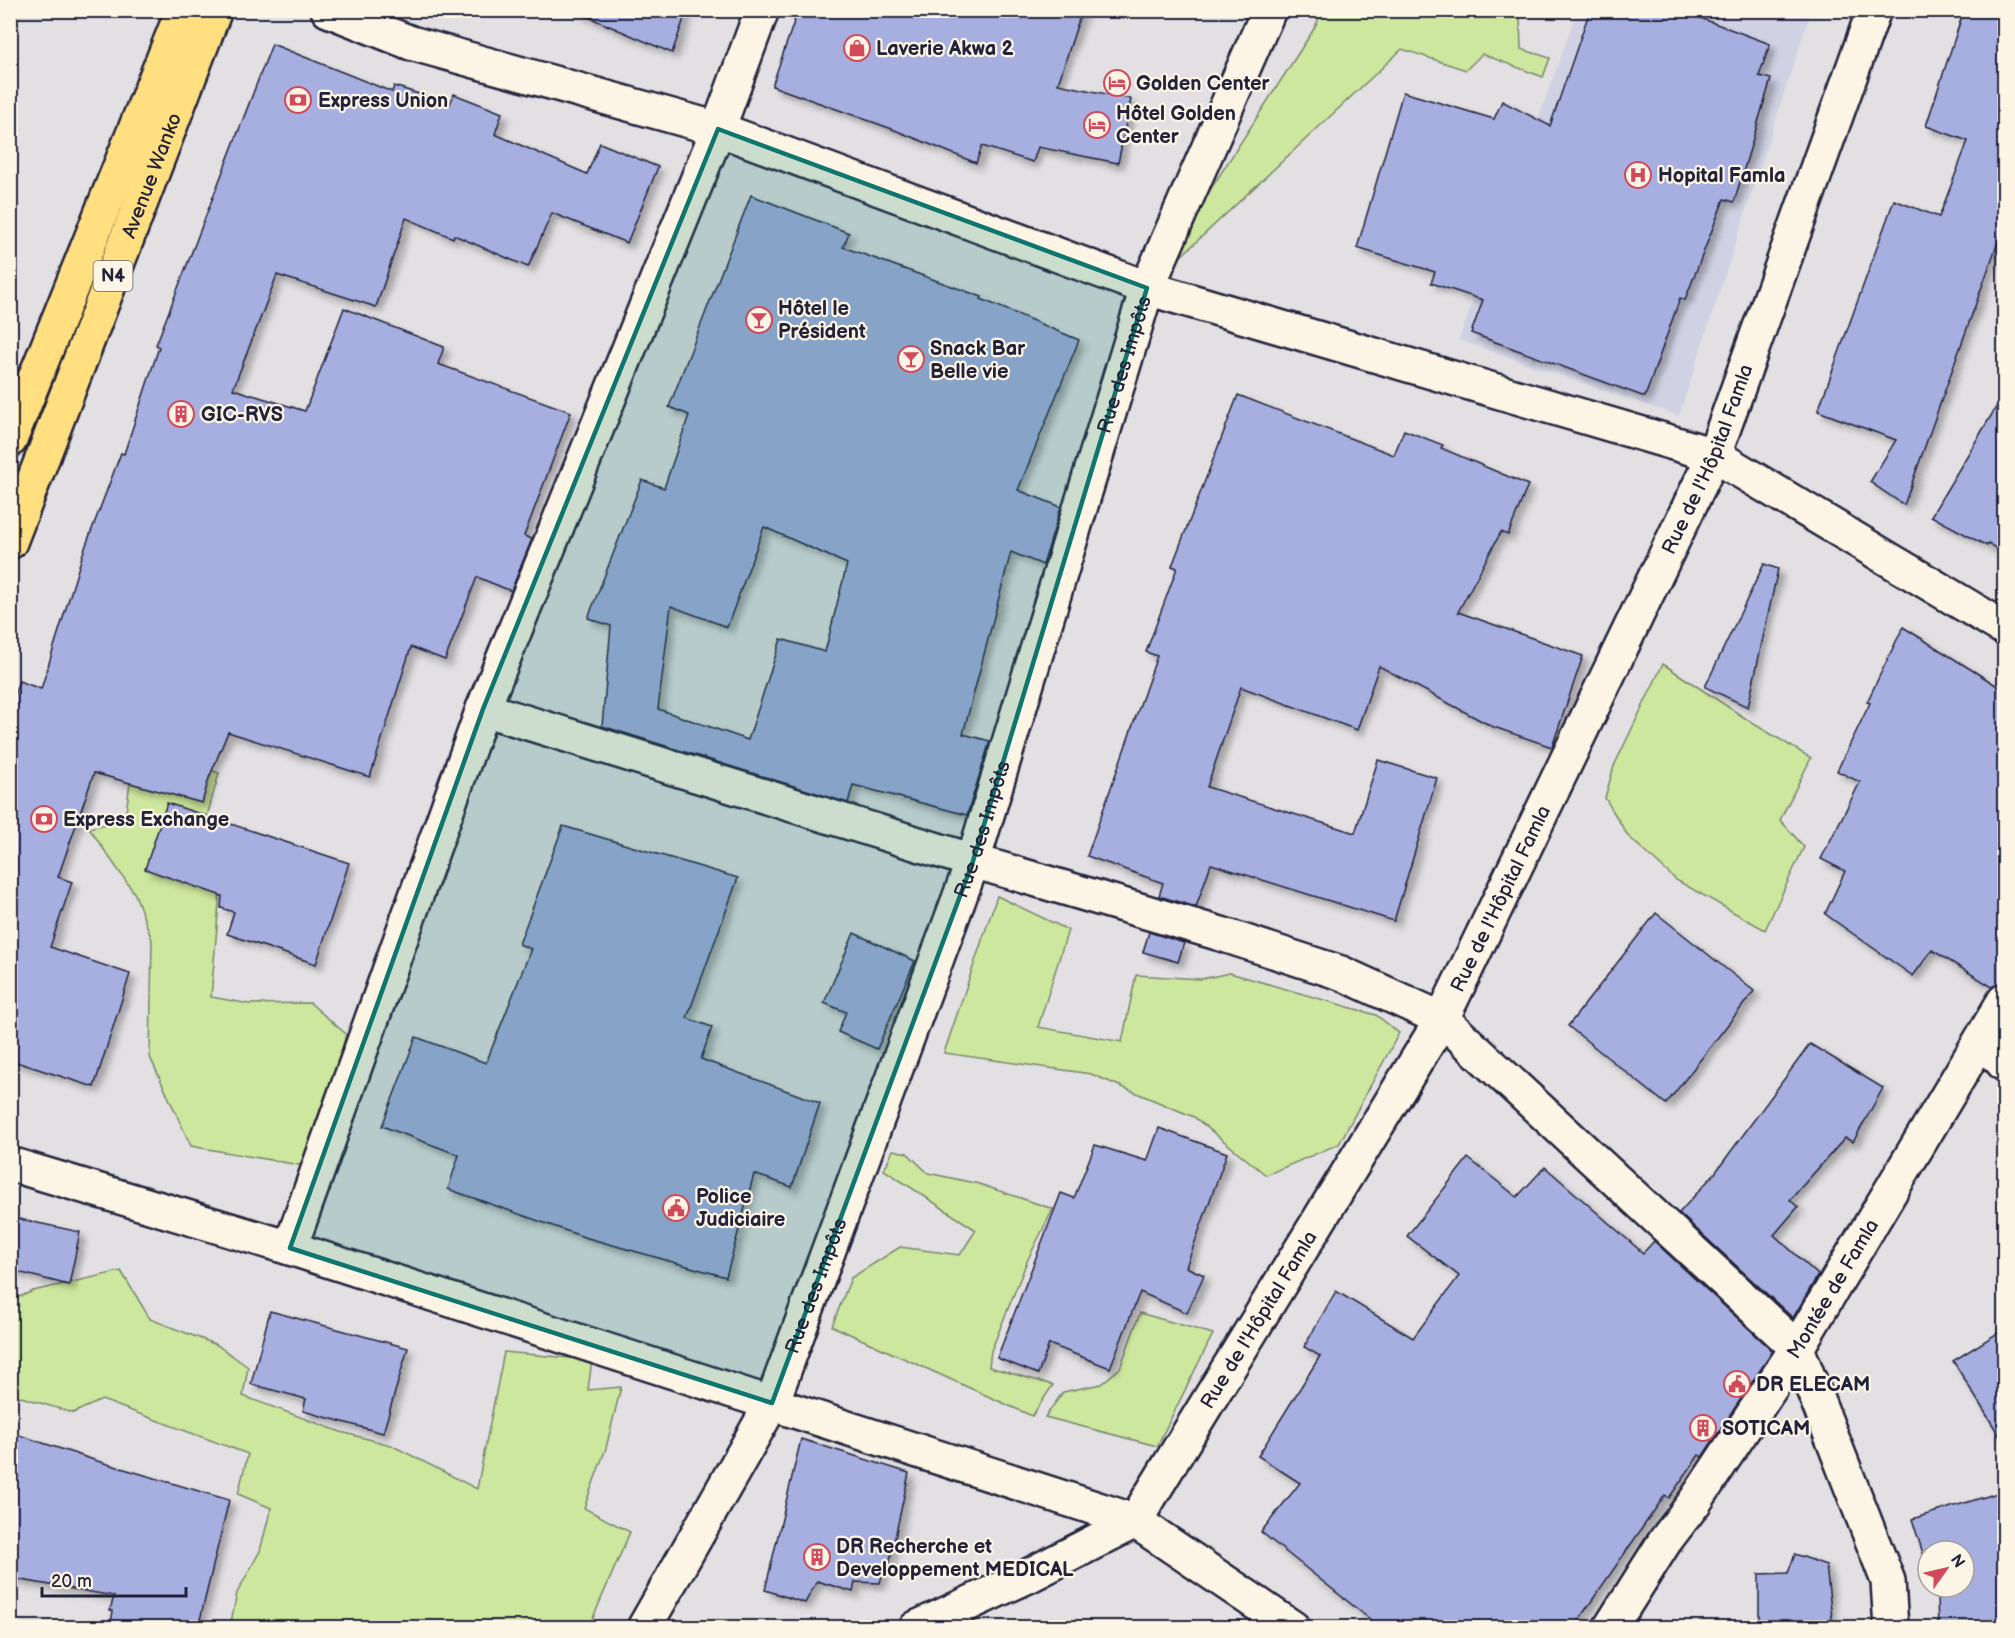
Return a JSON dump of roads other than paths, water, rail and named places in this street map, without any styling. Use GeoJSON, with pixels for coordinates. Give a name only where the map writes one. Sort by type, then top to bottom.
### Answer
{"type":"FeatureCollection","features":[{"type":"Feature","properties":{"kind":"highway","name":"Avenue Wanko"},"geometry":{"type":"LineString","coordinates":[[10,440],[183,10]]}},
{"type":"Feature","properties":{"kind":"highway","name":"Avenue Wanko"},"geometry":{"type":"LineString","coordinates":[[10,542],[215,10]]}},
{"type":"Feature","properties":{"kind":"street"},"geometry":{"type":"LineString","coordinates":[[328,10],[411,43],[718,129],[1147,288],[1714,455],[2004,628]]}},
{"type":"Feature","properties":{"kind":"street"},"geometry":{"type":"LineString","coordinates":[[290,1248],[483,709],[718,129],[762,10]]}},
{"type":"Feature","properties":{"kind":"street","name":"Rue des Impôts"},"geometry":{"type":"LineString","coordinates":[[644,1628],[772,1402],[974,861],[1147,288],[1269,10]]}},
{"type":"Feature","properties":{"kind":"street","name":"Rue de l'Hôpital Famla"},"geometry":{"type":"LineString","coordinates":[[1135,1521],[1442,1019],[1714,455],[1874,10]]}},
{"type":"Feature","properties":{"kind":"street"},"geometry":{"type":"LineString","coordinates":[[483,709],[974,861],[1221,934],[1341,973],[1442,1019],[1797,1348],[1888,1581],[1891,1628]]}},
{"type":"Feature","properties":{"kind":"street","name":"Montée de Famla"},"geometry":{"type":"LineString","coordinates":[[1610,1628],[1665,1541],[1700,1495],[1797,1348],[1983,1040],[2004,1001]]}},
{"type":"Feature","properties":{"kind":"street"},"geometry":{"type":"LineString","coordinates":[[1983,1040],[2004,1064]]}},
{"type":"Feature","properties":{"kind":"street"},"geometry":{"type":"LineString","coordinates":[[10,1164],[290,1248],[1135,1521],[1293,1628]]}},
{"type":"Feature","properties":{"kind":"street"},"geometry":{"type":"LineString","coordinates":[[916,1628],[1028,1576],[1135,1521]]}},
{"type":"Feature","properties":{"kind":"place","name":"Laverie Akwa 2"},"geometry":{"type":"Point","coordinates":[857,48]}},
{"type":"Feature","properties":{"kind":"place","name":"Golden Center"},"geometry":{"type":"Point","coordinates":[1117,83]}},
{"type":"Feature","properties":{"kind":"place","name":"Express Union"},"geometry":{"type":"Point","coordinates":[298,100]}},
{"type":"Feature","properties":{"kind":"place","name":"Hôtel Golden Center"},"geometry":{"type":"Point","coordinates":[1097,125]}},
{"type":"Feature","properties":{"kind":"place","name":"Hopital Famla"},"geometry":{"type":"Point","coordinates":[1638,175]}},
{"type":"Feature","properties":{"kind":"place","name":"Hôtel le Président"},"geometry":{"type":"Point","coordinates":[759,320]}},
{"type":"Feature","properties":{"kind":"place","name":"Snack Bar Belle vie"},"geometry":{"type":"Point","coordinates":[911,359]}},
{"type":"Feature","properties":{"kind":"place","name":"GIC-RVS"},"geometry":{"type":"Point","coordinates":[181,414]}},
{"type":"Feature","properties":{"kind":"place","name":"Express Exchange"},"geometry":{"type":"Point","coordinates":[44,819]}},
{"type":"Feature","properties":{"kind":"place","name":"Police Judiciaire"},"geometry":{"type":"Point","coordinates":[676,1208]}},
{"type":"Feature","properties":{"kind":"place","name":"DR ELECAM"},"geometry":{"type":"Point","coordinates":[1737,1384]}},
{"type":"Feature","properties":{"kind":"place","name":"SOTICAM"},"geometry":{"type":"Point","coordinates":[1703,1428]}},
{"type":"Feature","properties":{"kind":"place","name":"DR Recherche et Developpement MEDICAL"},"geometry":{"type":"Point","coordinates":[817,1557]}}]}
